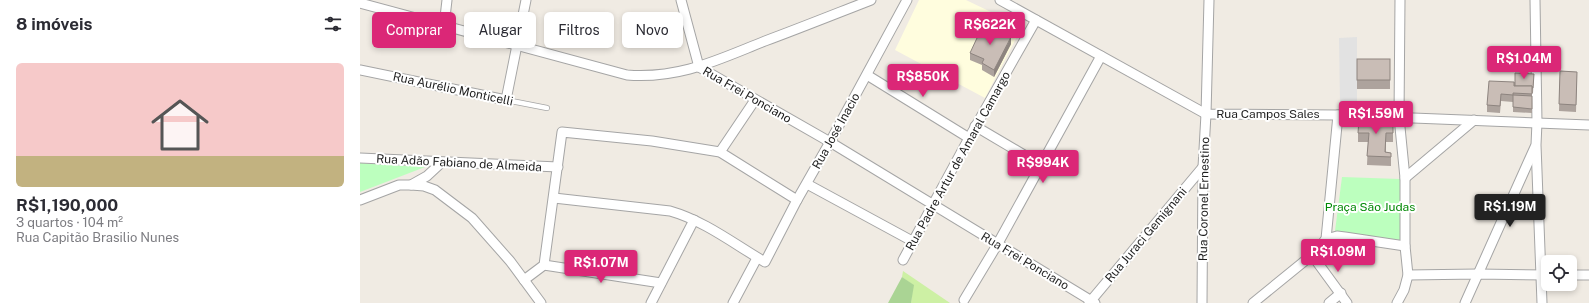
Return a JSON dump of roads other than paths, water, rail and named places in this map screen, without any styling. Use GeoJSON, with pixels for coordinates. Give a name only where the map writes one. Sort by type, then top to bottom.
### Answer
{"type":"FeatureCollection","features":[{"type":"Feature","properties":{"kind":"street"},"geometry":{"type":"LineString","coordinates":[[446,12],[447,0]]}},
{"type":"Feature","properties":{"kind":"street"},"geometry":{"type":"LineString","coordinates":[[523,12],[526,0]]}},
{"type":"Feature","properties":{"kind":"street"},"geometry":{"type":"LineString","coordinates":[[681,0],[699,67],[871,0]]}},
{"type":"Feature","properties":{"kind":"street","name":"Rua José Inacio"},"geometry":{"type":"LineString","coordinates":[[733,303],[807,184],[907,0]]}},
{"type":"Feature","properties":{"kind":"street","name":"Rua Campos Sales"},"geometry":{"type":"LineString","coordinates":[[1000,0],[1206,114],[1338,115],[1589,125]]}},
{"type":"Feature","properties":{"kind":"street","name":"Rua Coronel Ernestino"},"geometry":{"type":"LineString","coordinates":[[1202,303],[1203,167],[1209,0]]}},
{"type":"Feature","properties":{"kind":"street"},"geometry":{"type":"LineString","coordinates":[[1397,303],[1404,290],[1408,275],[1405,246],[1405,178],[1399,117],[1400,0]]}},
{"type":"Feature","properties":{"kind":"street"},"geometry":{"type":"LineString","coordinates":[[1535,0],[1536,145],[1543,255]]}},
{"type":"Feature","properties":{"kind":"street","name":"Rua Frei Ponciano"},"geometry":{"type":"LineString","coordinates":[[360,3],[374,3],[401,12]]}},
{"type":"Feature","properties":{"kind":"street","name":"Rua Padre Artur de Amaral Camargo"},"geometry":{"type":"LineString","coordinates":[[904,260],[975,126],[1036,20]]}},
{"type":"Feature","properties":{"kind":"street"},"geometry":{"type":"LineString","coordinates":[[506,100],[516,48]]}},
{"type":"Feature","properties":{"kind":"street","name":"Rua Frei Ponciano"},"geometry":{"type":"LineString","coordinates":[[524,48],[627,75],[668,75],[699,67],[830,142],[1091,302]]}},
{"type":"Feature","properties":{"kind":"street"},"geometry":{"type":"LineString","coordinates":[[964,300],[997,245],[1101,56]]}},
{"type":"Feature","properties":{"kind":"street","name":"Rua Aurélio Monticelli"},"geometry":{"type":"LineString","coordinates":[[360,70],[506,100]]}},
{"type":"Feature","properties":{"kind":"street"},"geometry":{"type":"LineString","coordinates":[[867,75],[969,138]]}},
{"type":"Feature","properties":{"kind":"street"},"geometry":{"type":"LineString","coordinates":[[720,152],[755,100]]}},
{"type":"Feature","properties":{"kind":"street"},"geometry":{"type":"LineString","coordinates":[[1326,239],[1338,115]]}},
{"type":"Feature","properties":{"kind":"street"},"geometry":{"type":"LineString","coordinates":[[1405,178],[1474,120]]}},
{"type":"Feature","properties":{"kind":"street"},"geometry":{"type":"LineString","coordinates":[[975,126],[1041,165]]}},
{"type":"Feature","properties":{"kind":"street"},"geometry":{"type":"LineString","coordinates":[[524,280],[544,265],[562,132],[652,141],[720,152],[797,200]]}},
{"type":"Feature","properties":{"kind":"street"},"geometry":{"type":"LineString","coordinates":[[1465,303],[1536,145]]}},
{"type":"Feature","properties":{"kind":"street","name":"Rua Adão Fabiano de Almeida"},"geometry":{"type":"LineString","coordinates":[[360,158],[441,163],[558,167]]}},
{"type":"Feature","properties":{"kind":"street"},"geometry":{"type":"LineString","coordinates":[[411,185],[427,176],[441,163]]}},
{"type":"Feature","properties":{"kind":"street","name":"Rua Juraci Gemignani"},"geometry":{"type":"LineString","coordinates":[[1091,302],[1203,167]]}},
{"type":"Feature","properties":{"kind":"street"},"geometry":{"type":"LineString","coordinates":[[807,184],[914,242]]}},
{"type":"Feature","properties":{"kind":"street"},"geometry":{"type":"LineString","coordinates":[[360,200],[400,185],[424,186],[435,190],[472,218],[524,280],[541,303]]}},
{"type":"Feature","properties":{"kind":"street"},"geometry":{"type":"LineString","coordinates":[[554,198],[670,211],[694,220],[761,260]]}},
{"type":"Feature","properties":{"kind":"street"},"geometry":{"type":"LineString","coordinates":[[651,303],[694,220]]}},
{"type":"Feature","properties":{"kind":"street"},"geometry":{"type":"LineString","coordinates":[[1254,303],[1312,255],[1326,239],[1337,236],[1405,246]]}},
{"type":"Feature","properties":{"kind":"street"},"geometry":{"type":"LineString","coordinates":[[1312,255],[1348,303]]}},
{"type":"Feature","properties":{"kind":"street"},"geometry":{"type":"LineString","coordinates":[[544,265],[661,283]]}},
{"type":"Feature","properties":{"kind":"street"},"geometry":{"type":"LineString","coordinates":[[1408,275],[1541,275]]}},
{"type":"Feature","properties":{"kind":"street"},"geometry":{"type":"LineString","coordinates":[[1577,275],[1589,275]]}},
{"type":"Feature","properties":{"kind":"street"},"geometry":{"type":"LineString","coordinates":[[1542,303],[1543,291]]}},
{"type":"Feature","properties":{"kind":"street"},"geometry":{"type":"LineString","coordinates":[[1329,303],[1341,293]]}},
{"type":"Feature","properties":{"kind":"lane","name":"Rua Aurélio Monticelli"},"geometry":{"type":"LineString","coordinates":[[506,100],[547,108]]}},
{"type":"Feature","properties":{"kind":"park label","name":"Praça São Judas"},"geometry":{"type":"Point","coordinates":[1370,207]}}]}
